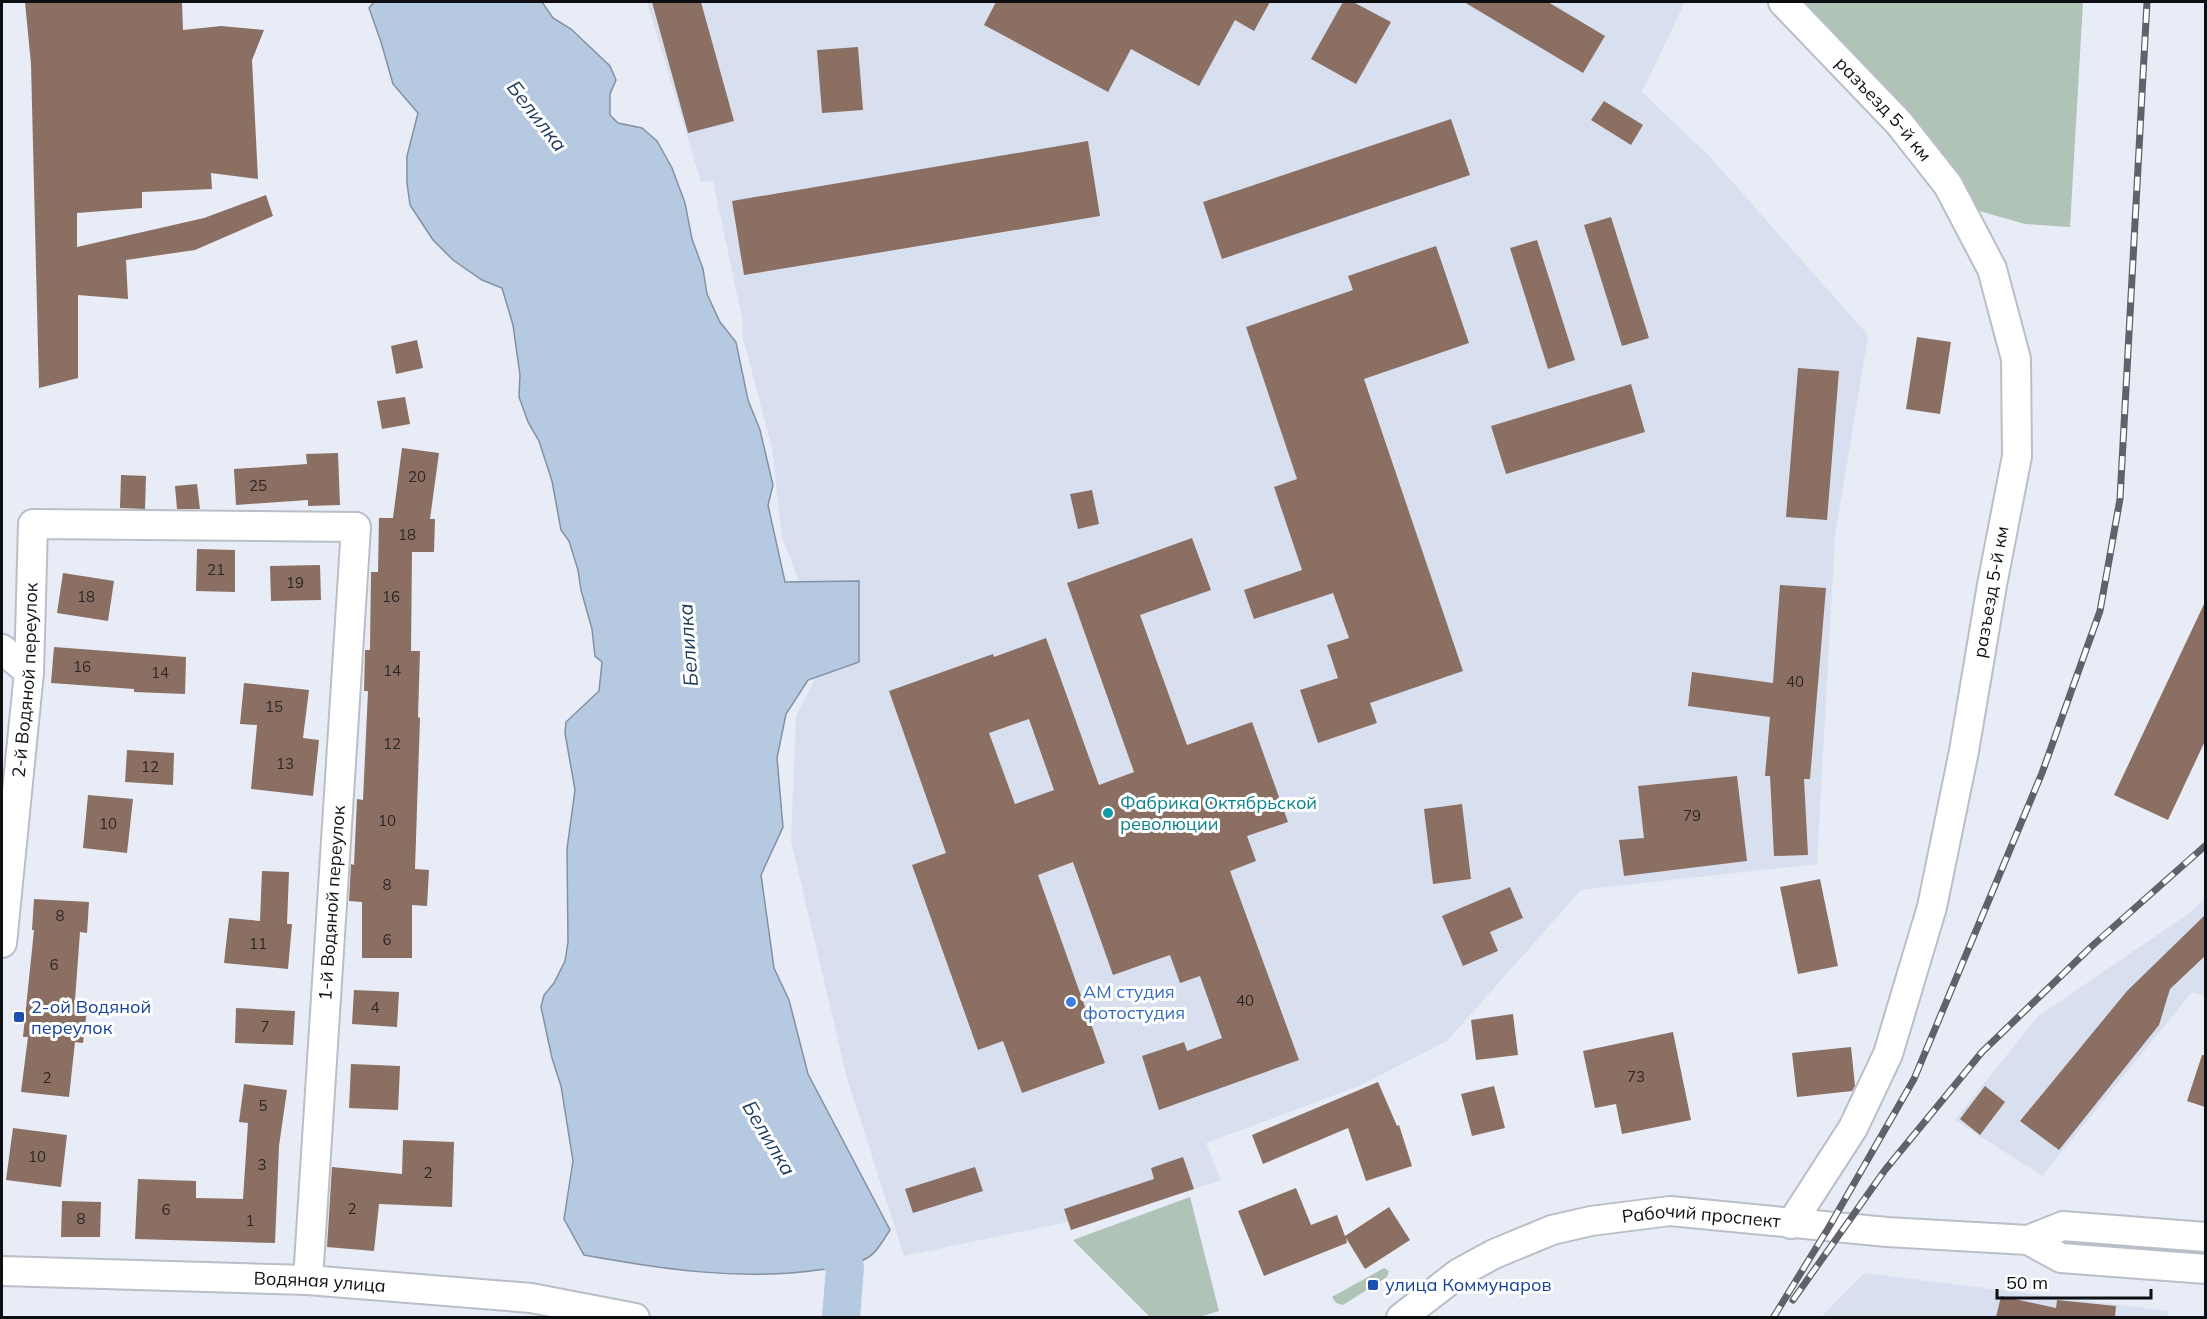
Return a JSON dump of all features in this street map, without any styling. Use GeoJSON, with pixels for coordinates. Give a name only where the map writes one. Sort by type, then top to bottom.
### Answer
{"type":"FeatureCollection","features":[{"type":"Feature","properties":{"kind":"street","name":"разъезд 5-й км"},"geometry":{"type":"LineString","coordinates":[[1783,2],[1899,123],[1948,185],[1992,270],[2016,359],[2017,456],[1964,751],[1932,907],[1888,1054],[1853,1128],[1791,1224]]}},
{"type":"Feature","properties":{"kind":"street","name":"1-й Водяной переулок"},"geometry":{"type":"LineString","coordinates":[[33,524],[356,527],[308,1280]]}},
{"type":"Feature","properties":{"kind":"street","name":"2-й Водяной переулок"},"geometry":{"type":"LineString","coordinates":[[2,943],[29,672],[33,524]]}},
{"type":"Feature","properties":{"kind":"street"},"geometry":{"type":"LineString","coordinates":[[2,649],[29,672]]}},
{"type":"Feature","properties":{"kind":"street","name":"Рабочий проспект"},"geometry":{"type":"LineString","coordinates":[[1401,1317],[1459,1273],[1494,1254],[1552,1230],[1591,1221],[1670,1211],[1887,1232],[2028,1240],[2063,1226],[2205,1237]]}},
{"type":"Feature","properties":{"kind":"street","name":"Рабочий проспект"},"geometry":{"type":"LineString","coordinates":[[2028,1240],[2061,1258],[2205,1269]]}},
{"type":"Feature","properties":{"kind":"street","name":"Водяная улица"},"geometry":{"type":"LineString","coordinates":[[2,1271],[308,1280],[531,1308],[635,1317]]}},
{"type":"Feature","properties":{"kind":"shaded area"},"geometry":{"type":"Polygon","coordinates":[[[647,2],[1685,2],[1642,92],[1711,158],[1868,335],[1835,536],[1817,864],[1581,890],[1447,1041],[1359,1086],[1206,1143],[1221,1180],[1071,1230],[1068,1222],[904,1256],[847,1078],[791,841],[796,716],[814,681],[802,589],[782,537],[772,448],[742,334],[743,323],[713,181],[701,182],[647,2]]]}},
{"type":"Feature","properties":{"kind":"shaded area"},"geometry":{"type":"Polygon","coordinates":[[[2205,898],[2205,996],[2192,992],[2042,1176],[1955,1120],[2037,1017],[2191,912],[2205,898]]]}},
{"type":"Feature","properties":{"kind":"shaded area"},"geometry":{"type":"Polygon","coordinates":[[[1864,1273],[2168,1311],[2167,1318],[1820,1318],[1864,1273]]]}},
{"type":"Feature","properties":{"kind":"green space"},"geometry":{"type":"Polygon","coordinates":[[[1795,2],[2083,2],[2070,227],[2025,224],[1976,210],[1795,2]]]}},
{"type":"Feature","properties":{"kind":"green space"},"geometry":{"type":"Polygon","coordinates":[[[1190,1197],[1219,1311],[1199,1317],[1150,1317],[1073,1240],[1190,1197]]]}},
{"type":"Feature","properties":{"kind":"green space"},"geometry":{"type":"Polygon","coordinates":[[[2062,1235],[2205,1247],[2205,1259],[2062,1246],[2062,1235]]]}},
{"type":"Feature","properties":{"kind":"green space"},"geometry":{"type":"Polygon","coordinates":[[[1384,1268],[1389,1271],[1387,1277],[1343,1305],[1336,1303],[1332,1297],[1384,1268]]]}},
{"type":"Feature","properties":{"kind":"water"},"geometry":{"type":"Polygon","coordinates":[[[374,2],[542,2],[553,18],[571,29],[610,66],[616,80],[610,94],[610,115],[618,123],[642,128],[657,141],[672,168],[685,203],[692,239],[703,269],[707,294],[720,322],[736,342],[748,400],[760,430],[773,485],[768,505],[785,582],[859,581],[859,662],[808,680],[786,714],[777,758],[783,827],[761,875],[774,968],[789,1000],[808,1074],[890,1230],[874,1253],[855,1263],[818,1270],[759,1274],[701,1272],[642,1265],[584,1255],[564,1219],[573,1161],[561,1086],[552,1058],[541,1007],[544,995],[554,983],[565,961],[568,942],[567,849],[575,790],[565,733],[566,722],[599,691],[602,662],[595,656],[592,629],[578,570],[569,541],[561,530],[552,481],[539,441],[528,422],[519,397],[520,375],[513,325],[502,288],[482,280],[453,260],[433,240],[410,205],[407,156],[418,113],[393,84],[369,8],[374,2]]]}},
{"type":"Feature","properties":{"kind":"building"},"geometry":{"type":"Polygon","coordinates":[[[25,2],[182,2],[183,30],[221,26],[264,30],[252,60],[258,179],[211,173],[212,189],[142,192],[142,208],[77,213],[77,247],[204,218],[266,195],[273,216],[195,250],[126,260],[128,299],[78,295],[78,378],[39,388],[31,64],[25,2]]]}},
{"type":"Feature","properties":{"kind":"building"},"geometry":{"type":"Polygon","coordinates":[[[652,2],[701,2],[734,121],[688,133],[652,2]]]}},
{"type":"Feature","properties":{"kind":"building"},"geometry":{"type":"Polygon","coordinates":[[[996,2],[1270,2],[1254,31],[1235,20],[1199,86],[1131,49],[1108,92],[984,25],[996,2]]]}},
{"type":"Feature","properties":{"kind":"building"},"geometry":{"type":"Polygon","coordinates":[[[1343,2],[1353,2],[1391,22],[1356,84],[1311,59],[1343,2]]]}},
{"type":"Feature","properties":{"kind":"building"},"geometry":{"type":"Polygon","coordinates":[[[1464,2],[1548,2],[1605,36],[1583,73],[1464,2]]]}},
{"type":"Feature","properties":{"kind":"building"},"geometry":{"type":"Polygon","coordinates":[[[858,47],[863,110],[822,113],[817,50],[858,47]]]}},
{"type":"Feature","properties":{"kind":"building"},"geometry":{"type":"Polygon","coordinates":[[[1604,101],[1643,125],[1631,145],[1591,120],[1604,101]]]}},
{"type":"Feature","properties":{"kind":"building"},"geometry":{"type":"Polygon","coordinates":[[[1451,119],[1470,175],[1222,259],[1203,202],[1451,119]]]}},
{"type":"Feature","properties":{"kind":"building"},"geometry":{"type":"Polygon","coordinates":[[[1088,141],[1100,216],[744,275],[732,201],[1088,141]]]}},
{"type":"Feature","properties":{"kind":"building"},"geometry":{"type":"Polygon","coordinates":[[[1611,217],[1649,338],[1622,346],[1584,225],[1611,217]]]}},
{"type":"Feature","properties":{"kind":"building"},"geometry":{"type":"Polygon","coordinates":[[[1537,240],[1575,360],[1548,369],[1510,248],[1537,240]]]}},
{"type":"Feature","properties":{"kind":"building"},"geometry":{"type":"Polygon","coordinates":[[[1436,246],[1469,343],[1364,379],[1463,671],[1370,703],[1377,723],[1318,743],[1300,690],[1338,678],[1327,645],[1349,638],[1333,593],[1254,619],[1244,590],[1302,570],[1274,487],[1297,479],[1246,327],[1353,290],[1348,276],[1436,246]]]}},
{"type":"Feature","properties":{"kind":"building"},"geometry":{"type":"Polygon","coordinates":[[[1917,337],[1951,342],[1940,414],[1906,409],[1917,337]]]}},
{"type":"Feature","properties":{"kind":"building"},"geometry":{"type":"Polygon","coordinates":[[[417,340],[423,368],[396,374],[391,346],[417,340]]]}},
{"type":"Feature","properties":{"kind":"building"},"geometry":{"type":"Polygon","coordinates":[[[1798,368],[1839,371],[1827,520],[1786,517],[1798,368]]]}},
{"type":"Feature","properties":{"kind":"building"},"geometry":{"type":"Polygon","coordinates":[[[1631,384],[1645,432],[1506,474],[1491,426],[1631,384]]]}},
{"type":"Feature","properties":{"kind":"building"},"geometry":{"type":"Polygon","coordinates":[[[405,397],[410,424],[382,429],[377,401],[405,397]]]}},
{"type":"Feature","properties":{"kind":"building"},"geometry":{"type":"Polygon","coordinates":[[[402,448],[439,453],[430,519],[435,519],[434,552],[412,552],[411,651],[420,651],[415,869],[429,870],[427,906],[412,905],[412,958],[362,958],[362,902],[349,901],[351,864],[354,865],[357,799],[363,800],[368,691],[364,691],[365,650],[370,650],[371,572],[378,572],[379,518],[393,518],[402,448]]]}},
{"type":"Feature","properties":{"kind":"building"},"geometry":{"type":"Polygon","coordinates":[[[338,453],[340,505],[308,506],[308,500],[236,505],[234,469],[307,464],[306,454],[338,453]]]}},
{"type":"Feature","properties":{"kind":"building"},"geometry":{"type":"Polygon","coordinates":[[[121,475],[146,476],[145,509],[120,508],[121,475]]]}},
{"type":"Feature","properties":{"kind":"building"},"geometry":{"type":"Polygon","coordinates":[[[197,484],[200,509],[177,509],[175,486],[197,484]]]}},
{"type":"Feature","properties":{"kind":"building"},"geometry":{"type":"Polygon","coordinates":[[[1092,490],[1099,524],[1078,529],[1070,494],[1092,490]]]}},
{"type":"Feature","properties":{"kind":"building","name":"Фабрика Октябрьской революции"},"geometry":{"type":"Polygon","coordinates":[[[1192,538],[1211,590],[1140,615],[1187,745],[1252,722],[1288,822],[1247,836],[1256,861],[1230,871],[1299,1060],[1159,1110],[1142,1056],[1184,1042],[1187,1051],[1222,1038],[1200,976],[1180,983],[1170,955],[1113,975],[1073,862],[1038,875],[1105,1063],[1022,1093],[1003,1041],[978,1050],[912,865],[946,853],[889,691],[1046,638],[1099,785],[1134,772],[1067,583],[1192,538]],[[1029,719],[989,733],[1015,804],[1054,790],[1029,719]]]}},
{"type":"Feature","properties":{"kind":"building"},"geometry":{"type":"Polygon","coordinates":[[[197,549],[235,550],[235,592],[196,591],[197,549]]]}},
{"type":"Feature","properties":{"kind":"building"},"geometry":{"type":"Polygon","coordinates":[[[320,565],[321,600],[271,601],[270,566],[320,565]]]}},
{"type":"Feature","properties":{"kind":"building"},"geometry":{"type":"Polygon","coordinates":[[[63,573],[114,581],[108,621],[57,613],[63,573]]]}},
{"type":"Feature","properties":{"kind":"building"},"geometry":{"type":"Polygon","coordinates":[[[1780,585],[1826,588],[1810,779],[1804,779],[1808,855],[1774,856],[1770,776],[1765,776],[1770,717],[1688,706],[1692,672],[1773,683],[1780,585]]]}},
{"type":"Feature","properties":{"kind":"building"},"geometry":{"type":"Polygon","coordinates":[[[2205,602],[2205,741],[2168,820],[2114,795],[2205,602]]]}},
{"type":"Feature","properties":{"kind":"building"},"geometry":{"type":"Polygon","coordinates":[[[54,647],[186,657],[185,694],[134,692],[134,689],[51,683],[54,647]]]}},
{"type":"Feature","properties":{"kind":"building"},"geometry":{"type":"Polygon","coordinates":[[[244,683],[309,690],[303,738],[319,740],[313,796],[251,789],[257,725],[240,724],[244,683]]]}},
{"type":"Feature","properties":{"kind":"building"},"geometry":{"type":"Polygon","coordinates":[[[127,750],[174,753],[173,785],[125,782],[127,750]]]}},
{"type":"Feature","properties":{"kind":"building"},"geometry":{"type":"Polygon","coordinates":[[[1737,776],[1747,861],[1624,876],[1619,840],[1644,838],[1638,786],[1737,776]]]}},
{"type":"Feature","properties":{"kind":"building"},"geometry":{"type":"Polygon","coordinates":[[[88,795],[133,799],[127,853],[83,848],[88,795]]]}},
{"type":"Feature","properties":{"kind":"building"},"geometry":{"type":"Polygon","coordinates":[[[1462,804],[1471,879],[1433,884],[1424,809],[1462,804]]]}},
{"type":"Feature","properties":{"kind":"building"},"geometry":{"type":"Polygon","coordinates":[[[262,871],[289,872],[287,924],[292,924],[288,969],[224,963],[229,918],[260,921],[262,871]]]}},
{"type":"Feature","properties":{"kind":"building"},"geometry":{"type":"Polygon","coordinates":[[[1820,879],[1838,966],[1798,974],[1780,887],[1820,879]]]}},
{"type":"Feature","properties":{"kind":"building"},"geometry":{"type":"Polygon","coordinates":[[[1510,887],[1523,918],[1490,932],[1498,951],[1463,966],[1442,916],[1510,887]]]}},
{"type":"Feature","properties":{"kind":"building"},"geometry":{"type":"Polygon","coordinates":[[[34,899],[89,902],[87,933],[80,932],[75,1000],[88,1001],[83,1043],[75,1042],[69,1097],[21,1092],[28,1037],[23,1037],[34,930],[32,930],[34,899]]]}},
{"type":"Feature","properties":{"kind":"building"},"geometry":{"type":"Polygon","coordinates":[[[2205,915],[2205,956],[2170,989],[2159,1025],[2059,1150],[2020,1121],[2127,991],[2205,915]]]}},
{"type":"Feature","properties":{"kind":"building"},"geometry":{"type":"Polygon","coordinates":[[[354,990],[399,992],[397,1027],[352,1024],[354,990]]]}},
{"type":"Feature","properties":{"kind":"building"},"geometry":{"type":"Polygon","coordinates":[[[236,1008],[295,1011],[293,1045],[235,1043],[236,1008]]]}},
{"type":"Feature","properties":{"kind":"building"},"geometry":{"type":"Polygon","coordinates":[[[1513,1014],[1518,1055],[1476,1060],[1471,1020],[1513,1014]]]}},
{"type":"Feature","properties":{"kind":"building"},"geometry":{"type":"Polygon","coordinates":[[[1673,1032],[1691,1120],[1622,1134],[1616,1104],[1595,1108],[1583,1051],[1673,1032]]]}},
{"type":"Feature","properties":{"kind":"building"},"geometry":{"type":"Polygon","coordinates":[[[1851,1047],[1855,1086],[1852,1091],[1797,1097],[1792,1053],[1851,1047]]]}},
{"type":"Feature","properties":{"kind":"building"},"geometry":{"type":"Polygon","coordinates":[[[2202,1055],[2205,1055],[2205,1107],[2187,1101],[2202,1055]]]}},
{"type":"Feature","properties":{"kind":"building"},"geometry":{"type":"Polygon","coordinates":[[[351,1064],[400,1066],[398,1110],[349,1108],[351,1064]]]}},
{"type":"Feature","properties":{"kind":"building"},"geometry":{"type":"Polygon","coordinates":[[[1378,1082],[1397,1126],[1399,1125],[1412,1166],[1366,1181],[1348,1128],[1263,1164],[1252,1135],[1378,1082]]]}},
{"type":"Feature","properties":{"kind":"building"},"geometry":{"type":"Polygon","coordinates":[[[244,1084],[287,1090],[279,1146],[275,1243],[135,1239],[138,1179],[196,1181],[196,1198],[243,1199],[248,1123],[239,1122],[244,1084]]]}},
{"type":"Feature","properties":{"kind":"building"},"geometry":{"type":"Polygon","coordinates":[[[1494,1086],[1505,1128],[1472,1136],[1461,1094],[1494,1086]]]}},
{"type":"Feature","properties":{"kind":"building"},"geometry":{"type":"Polygon","coordinates":[[[1985,1086],[2005,1102],[1980,1135],[1960,1119],[1985,1086]]]}},
{"type":"Feature","properties":{"kind":"building"},"geometry":{"type":"Polygon","coordinates":[[[13,1128],[67,1135],[61,1187],[6,1180],[13,1128]]]}},
{"type":"Feature","properties":{"kind":"building"},"geometry":{"type":"Polygon","coordinates":[[[403,1140],[454,1142],[452,1207],[379,1204],[374,1251],[327,1247],[332,1167],[402,1174],[403,1140]]]}},
{"type":"Feature","properties":{"kind":"building"},"geometry":{"type":"Polygon","coordinates":[[[1183,1157],[1194,1189],[1071,1230],[1064,1209],[1154,1179],[1151,1168],[1183,1157]]]}},
{"type":"Feature","properties":{"kind":"building"},"geometry":{"type":"Polygon","coordinates":[[[975,1167],[983,1191],[913,1213],[905,1189],[975,1167]]]}},
{"type":"Feature","properties":{"kind":"building"},"geometry":{"type":"Polygon","coordinates":[[[1296,1188],[1311,1225],[1337,1215],[1345,1236],[1389,1207],[1410,1240],[1365,1269],[1346,1238],[1347,1243],[1264,1276],[1238,1211],[1296,1188]]]}},
{"type":"Feature","properties":{"kind":"building"},"geometry":{"type":"Polygon","coordinates":[[[62,1201],[101,1202],[100,1237],[61,1237],[62,1201]]]}},
{"type":"Feature","properties":{"kind":"building"},"geometry":{"type":"Polygon","coordinates":[[[2001,1296],[2056,1308],[2057,1300],[2116,1306],[2115,1317],[1996,1317],[2001,1296]]]}},
{"type":"Feature","properties":{"kind":"waterway","name":"Белилка"},"geometry":{"type":"LineString","coordinates":[[818,1221],[845,1267],[841,1318]]}},
{"type":"Feature","properties":{"kind":"railway"},"geometry":{"type":"LineString","coordinates":[[1773,1318],[1829,1227],[1914,1079],[2042,773],[2100,611],[2120,499],[2147,2]]}},
{"type":"Feature","properties":{"kind":"railway"},"geometry":{"type":"LineString","coordinates":[[1793,1300],[1885,1170],[1982,1052],[2092,946],[2206,845]]}},
{"type":"Feature","properties":{"kind":"place","name":"Фабрика Октябрьской революции"},"geometry":{"type":"Point","coordinates":[1108,813]}},
{"type":"Feature","properties":{"kind":"place","name":"АМ студия фотостудия"},"geometry":{"type":"Point","coordinates":[1071,1002]}},
{"type":"Feature","properties":{"kind":"place","name":"2-ой Водяной переулок"},"geometry":{"type":"Point","coordinates":[19,1017]}},
{"type":"Feature","properties":{"kind":"place","name":"улица Коммунаров"},"geometry":{"type":"Point","coordinates":[1373,1285]}}]}
